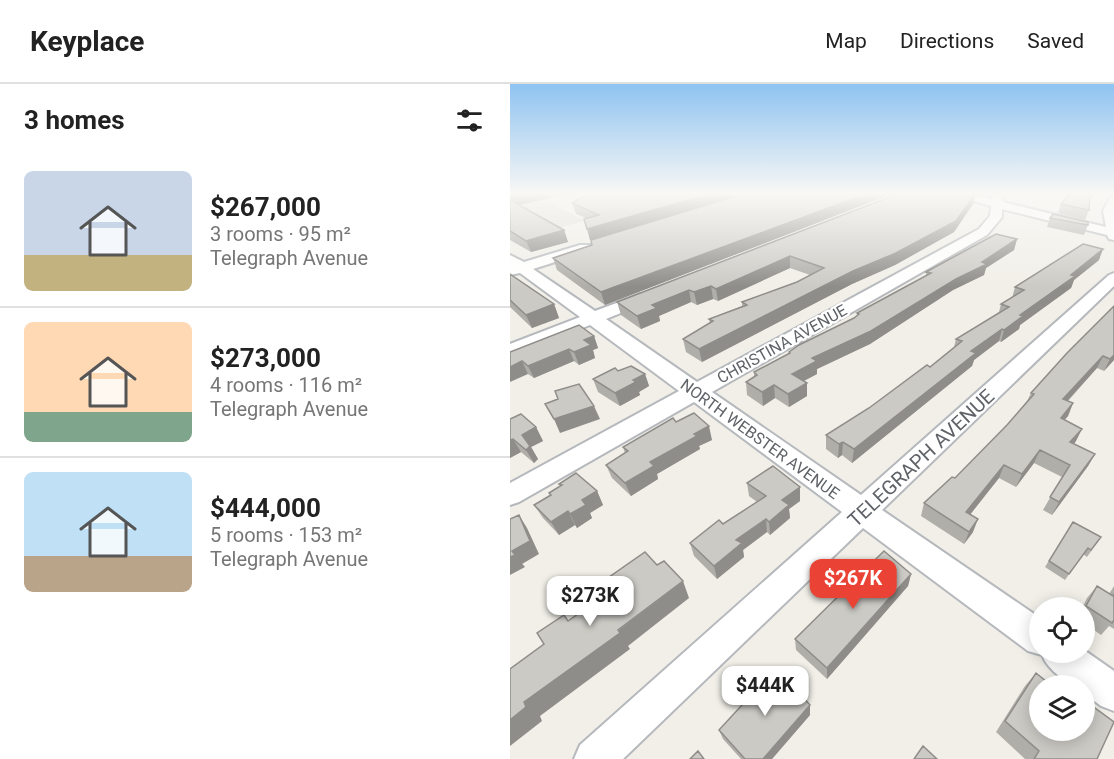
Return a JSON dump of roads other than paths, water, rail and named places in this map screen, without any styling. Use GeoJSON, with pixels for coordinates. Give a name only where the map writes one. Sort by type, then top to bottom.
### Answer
{"type":"FeatureCollection","features":[{"type":"Feature","properties":{"kind":"street","name":"CHRISTINA AVENUE"},"geometry":{"type":"LineString","coordinates":[[510,495],[983,232],[990,224]]}},
{"type":"Feature","properties":{"kind":"street"},"geometry":{"type":"LineString","coordinates":[[1082,224],[1113,234]]}},
{"type":"Feature","properties":{"kind":"street"},"geometry":{"type":"LineString","coordinates":[[514,266],[599,244]]}},
{"type":"Feature","properties":{"kind":"street","name":"NORTH WEBSTER AVENUE"},"geometry":{"type":"LineString","coordinates":[[514,266],[593,318],[1029,631]]}},
{"type":"Feature","properties":{"kind":"street","name":"TELEGRAPH AVENUE"},"geometry":{"type":"LineString","coordinates":[[594,759],[1114,278]]}},
{"type":"Feature","properties":{"kind":"street"},"geometry":{"type":"LineString","coordinates":[[510,351],[658,292]]}},
{"type":"Feature","properties":{"kind":"street"},"geometry":{"type":"LineString","coordinates":[[1073,663],[1114,693]]}}]}
